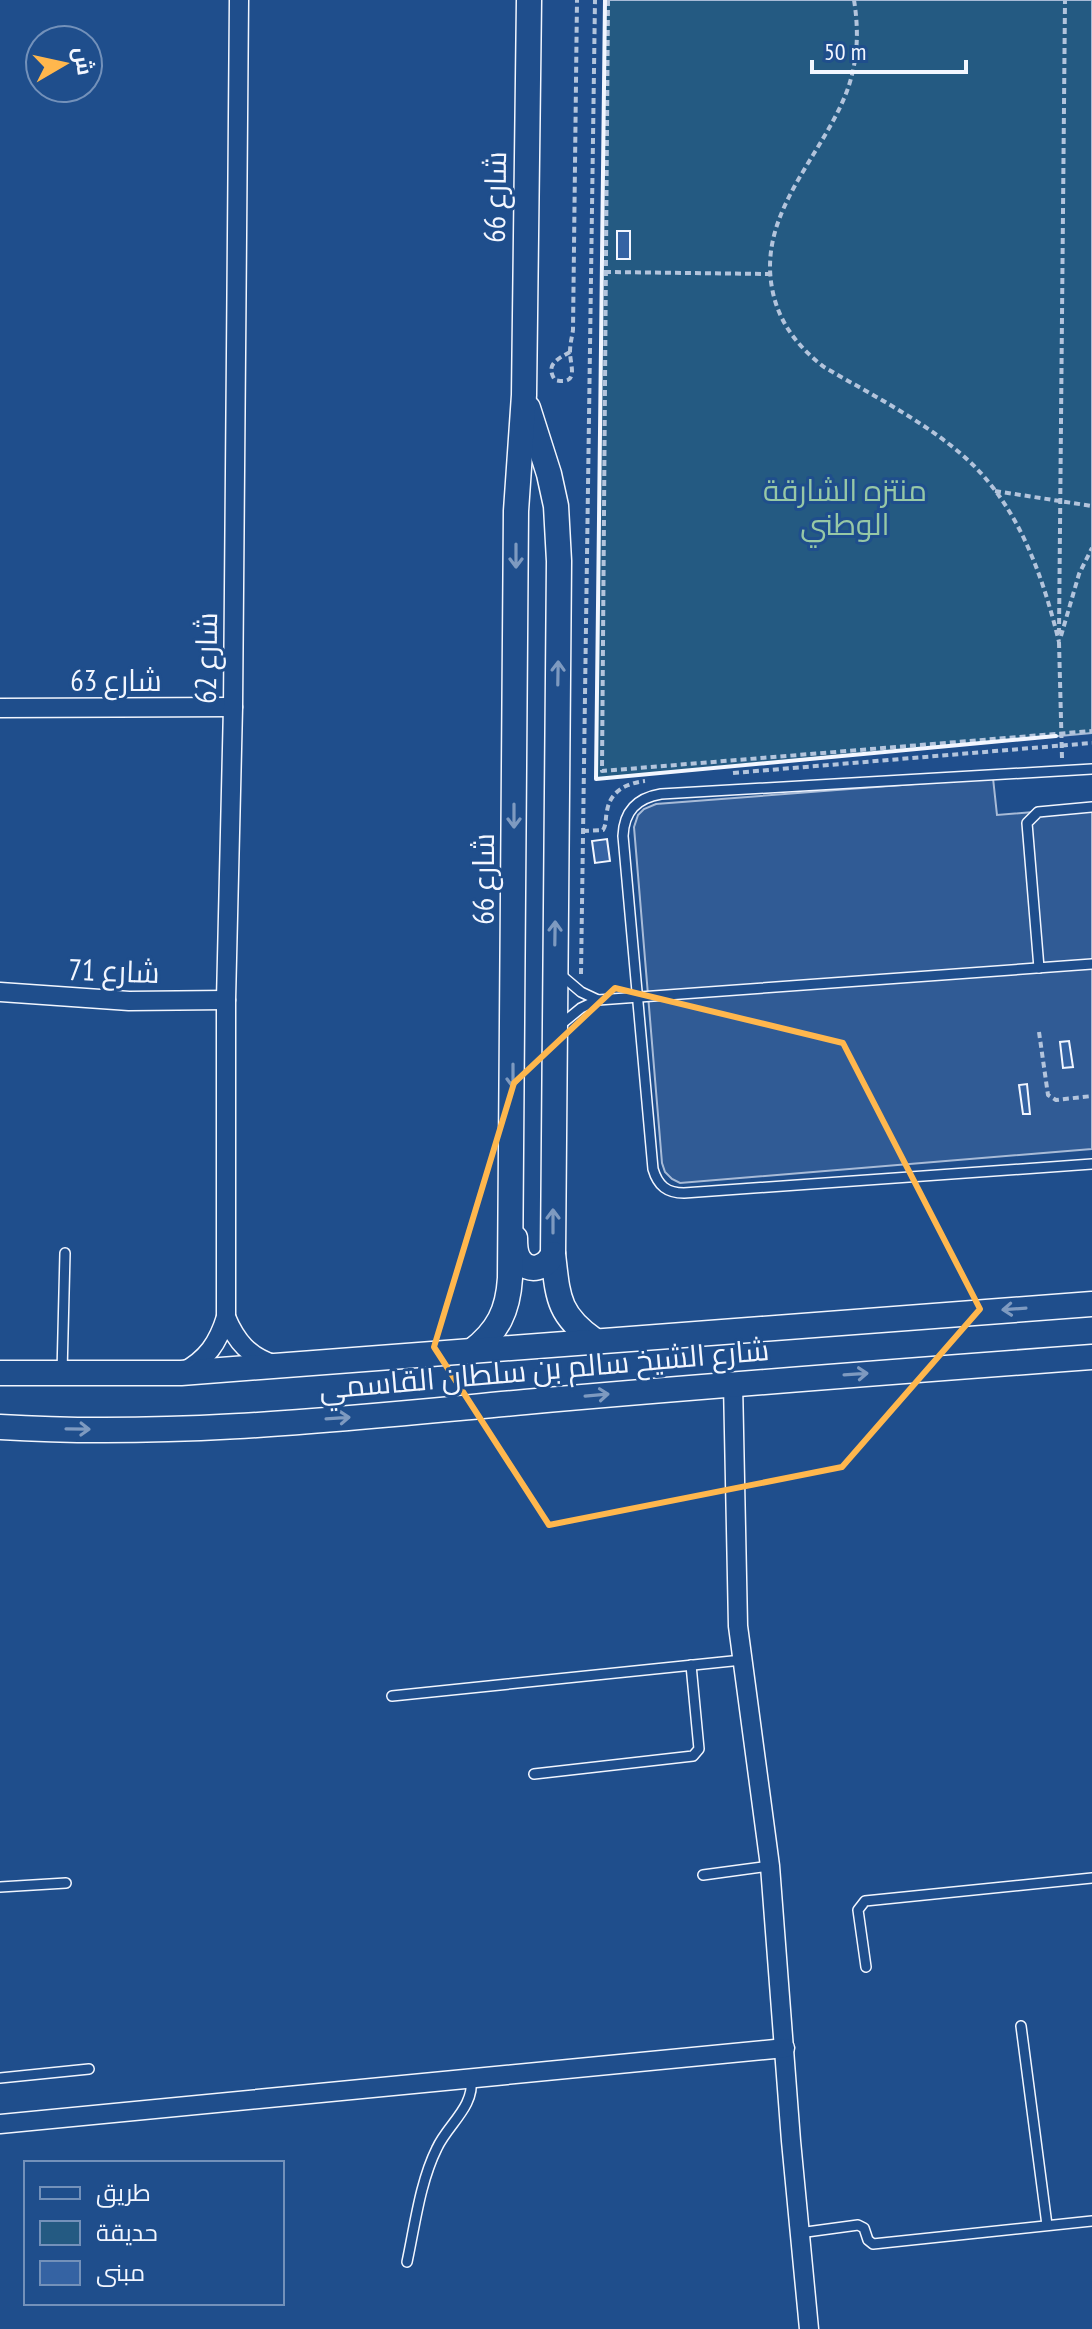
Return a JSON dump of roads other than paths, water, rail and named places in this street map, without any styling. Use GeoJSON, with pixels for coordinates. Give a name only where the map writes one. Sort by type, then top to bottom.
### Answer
{"type":"FeatureCollection","features":[{"type":"Feature","properties":{"kind":"street","name":"شارع 62"},"geometry":{"type":"LineString","coordinates":[[181,1373],[211,1351],[221,1335],[226,1317],[226,1000],[233,707],[239,0]]}},
{"type":"Feature","properties":{"kind":"street","name":"شارع 66"},"geometry":{"type":"LineString","coordinates":[[472,1351],[489,1338],[502,1320],[509,1300],[516,511],[524,395],[529,0]]}},
{"type":"Feature","properties":{"kind":"street","name":"شارع 66"},"geometry":{"type":"LineString","coordinates":[[524,395],[556,506],[559,561],[553,1254],[561,1304],[568,1319],[594,1340]]}},
{"type":"Feature","properties":{"kind":"street"},"geometry":{"type":"LineString","coordinates":[[516,511],[524,493],[534,485],[547,487],[556,506]]}},
{"type":"Feature","properties":{"kind":"street","name":"شارع 63"},"geometry":{"type":"LineString","coordinates":[[0,708],[233,707]]}},
{"type":"Feature","properties":{"kind":"street","name":"شارع 71"},"geometry":{"type":"LineString","coordinates":[[0,992],[129,1001],[226,1000]]}},
{"type":"Feature","properties":{"kind":"street"},"geometry":{"type":"LineString","coordinates":[[512,1212],[519,1259],[525,1265],[542,1267],[553,1254]]}},
{"type":"Feature","properties":{"kind":"street","name":"شارع الشيخ سالم بن سلطان القاسمي"},"geometry":{"type":"LineString","coordinates":[[0,1373],[181,1373],[1092,1304]]}},
{"type":"Feature","properties":{"kind":"street"},"geometry":{"type":"LineString","coordinates":[[226,1317],[233,1335],[246,1350],[262,1361],[281,1366]]}},
{"type":"Feature","properties":{"kind":"street","name":"شارع الشيخ سالم بن سلطان القاسمي"},"geometry":{"type":"LineString","coordinates":[[0,1427],[224,1427],[733,1383],[1092,1357]]}},
{"type":"Feature","properties":{"kind":"street"},"geometry":{"type":"LineString","coordinates":[[733,1383],[737,1592],[742,1660],[770,1866],[809,2329]]}},
{"type":"Feature","properties":{"kind":"street"},"geometry":{"type":"LineString","coordinates":[[0,2124],[785,2048]]}},
{"type":"Feature","properties":{"kind":"lane"},"geometry":{"type":"LineString","coordinates":[[1092,769],[661,794],[637,802],[624,823],[623,836],[653,1169],[656,1180],[664,1188],[673,1193],[1092,1164]]}},
{"type":"Feature","properties":{"kind":"lane"},"geometry":{"type":"LineString","coordinates":[[1039,968],[1027,823],[1038,812],[1092,807]]}},
{"type":"Feature","properties":{"kind":"lane"},"geometry":{"type":"LineString","coordinates":[[554,1032],[581,1008],[598,1000],[1092,964]]}},
{"type":"Feature","properties":{"kind":"lane"},"geometry":{"type":"LineString","coordinates":[[555,968],[581,992],[598,1000]]}},
{"type":"Feature","properties":{"kind":"lane"},"geometry":{"type":"LineString","coordinates":[[62,1375],[65,1253]]}},
{"type":"Feature","properties":{"kind":"lane"},"geometry":{"type":"LineString","coordinates":[[392,1696],[742,1660]]}},
{"type":"Feature","properties":{"kind":"lane"},"geometry":{"type":"LineString","coordinates":[[534,1774],[693,1756],[699,1749],[691,1665]]}},
{"type":"Feature","properties":{"kind":"lane"},"geometry":{"type":"LineString","coordinates":[[703,1875],[770,1866]]}},
{"type":"Feature","properties":{"kind":"lane"},"geometry":{"type":"LineString","coordinates":[[866,1967],[858,1910],[865,1901],[1092,1878]]}},
{"type":"Feature","properties":{"kind":"lane"},"geometry":{"type":"LineString","coordinates":[[0,1887],[66,1883]]}},
{"type":"Feature","properties":{"kind":"lane"},"geometry":{"type":"LineString","coordinates":[[1021,2026],[1047,2225]]}},
{"type":"Feature","properties":{"kind":"lane"},"geometry":{"type":"LineString","coordinates":[[0,2078],[89,2069]]}},
{"type":"Feature","properties":{"kind":"lane"},"geometry":{"type":"LineString","coordinates":[[407,2262],[431,2162],[444,2135],[470,2099],[471,2078]]}},
{"type":"Feature","properties":{"kind":"lane"},"geometry":{"type":"LineString","coordinates":[[799,2233],[858,2225],[864,2228],[873,2244],[1092,2221]]}},
{"type":"Feature","properties":{"kind":"park label","name":"منتزه الشارقة الوطني"},"geometry":{"type":"Point","coordinates":[845,506]}}]}
